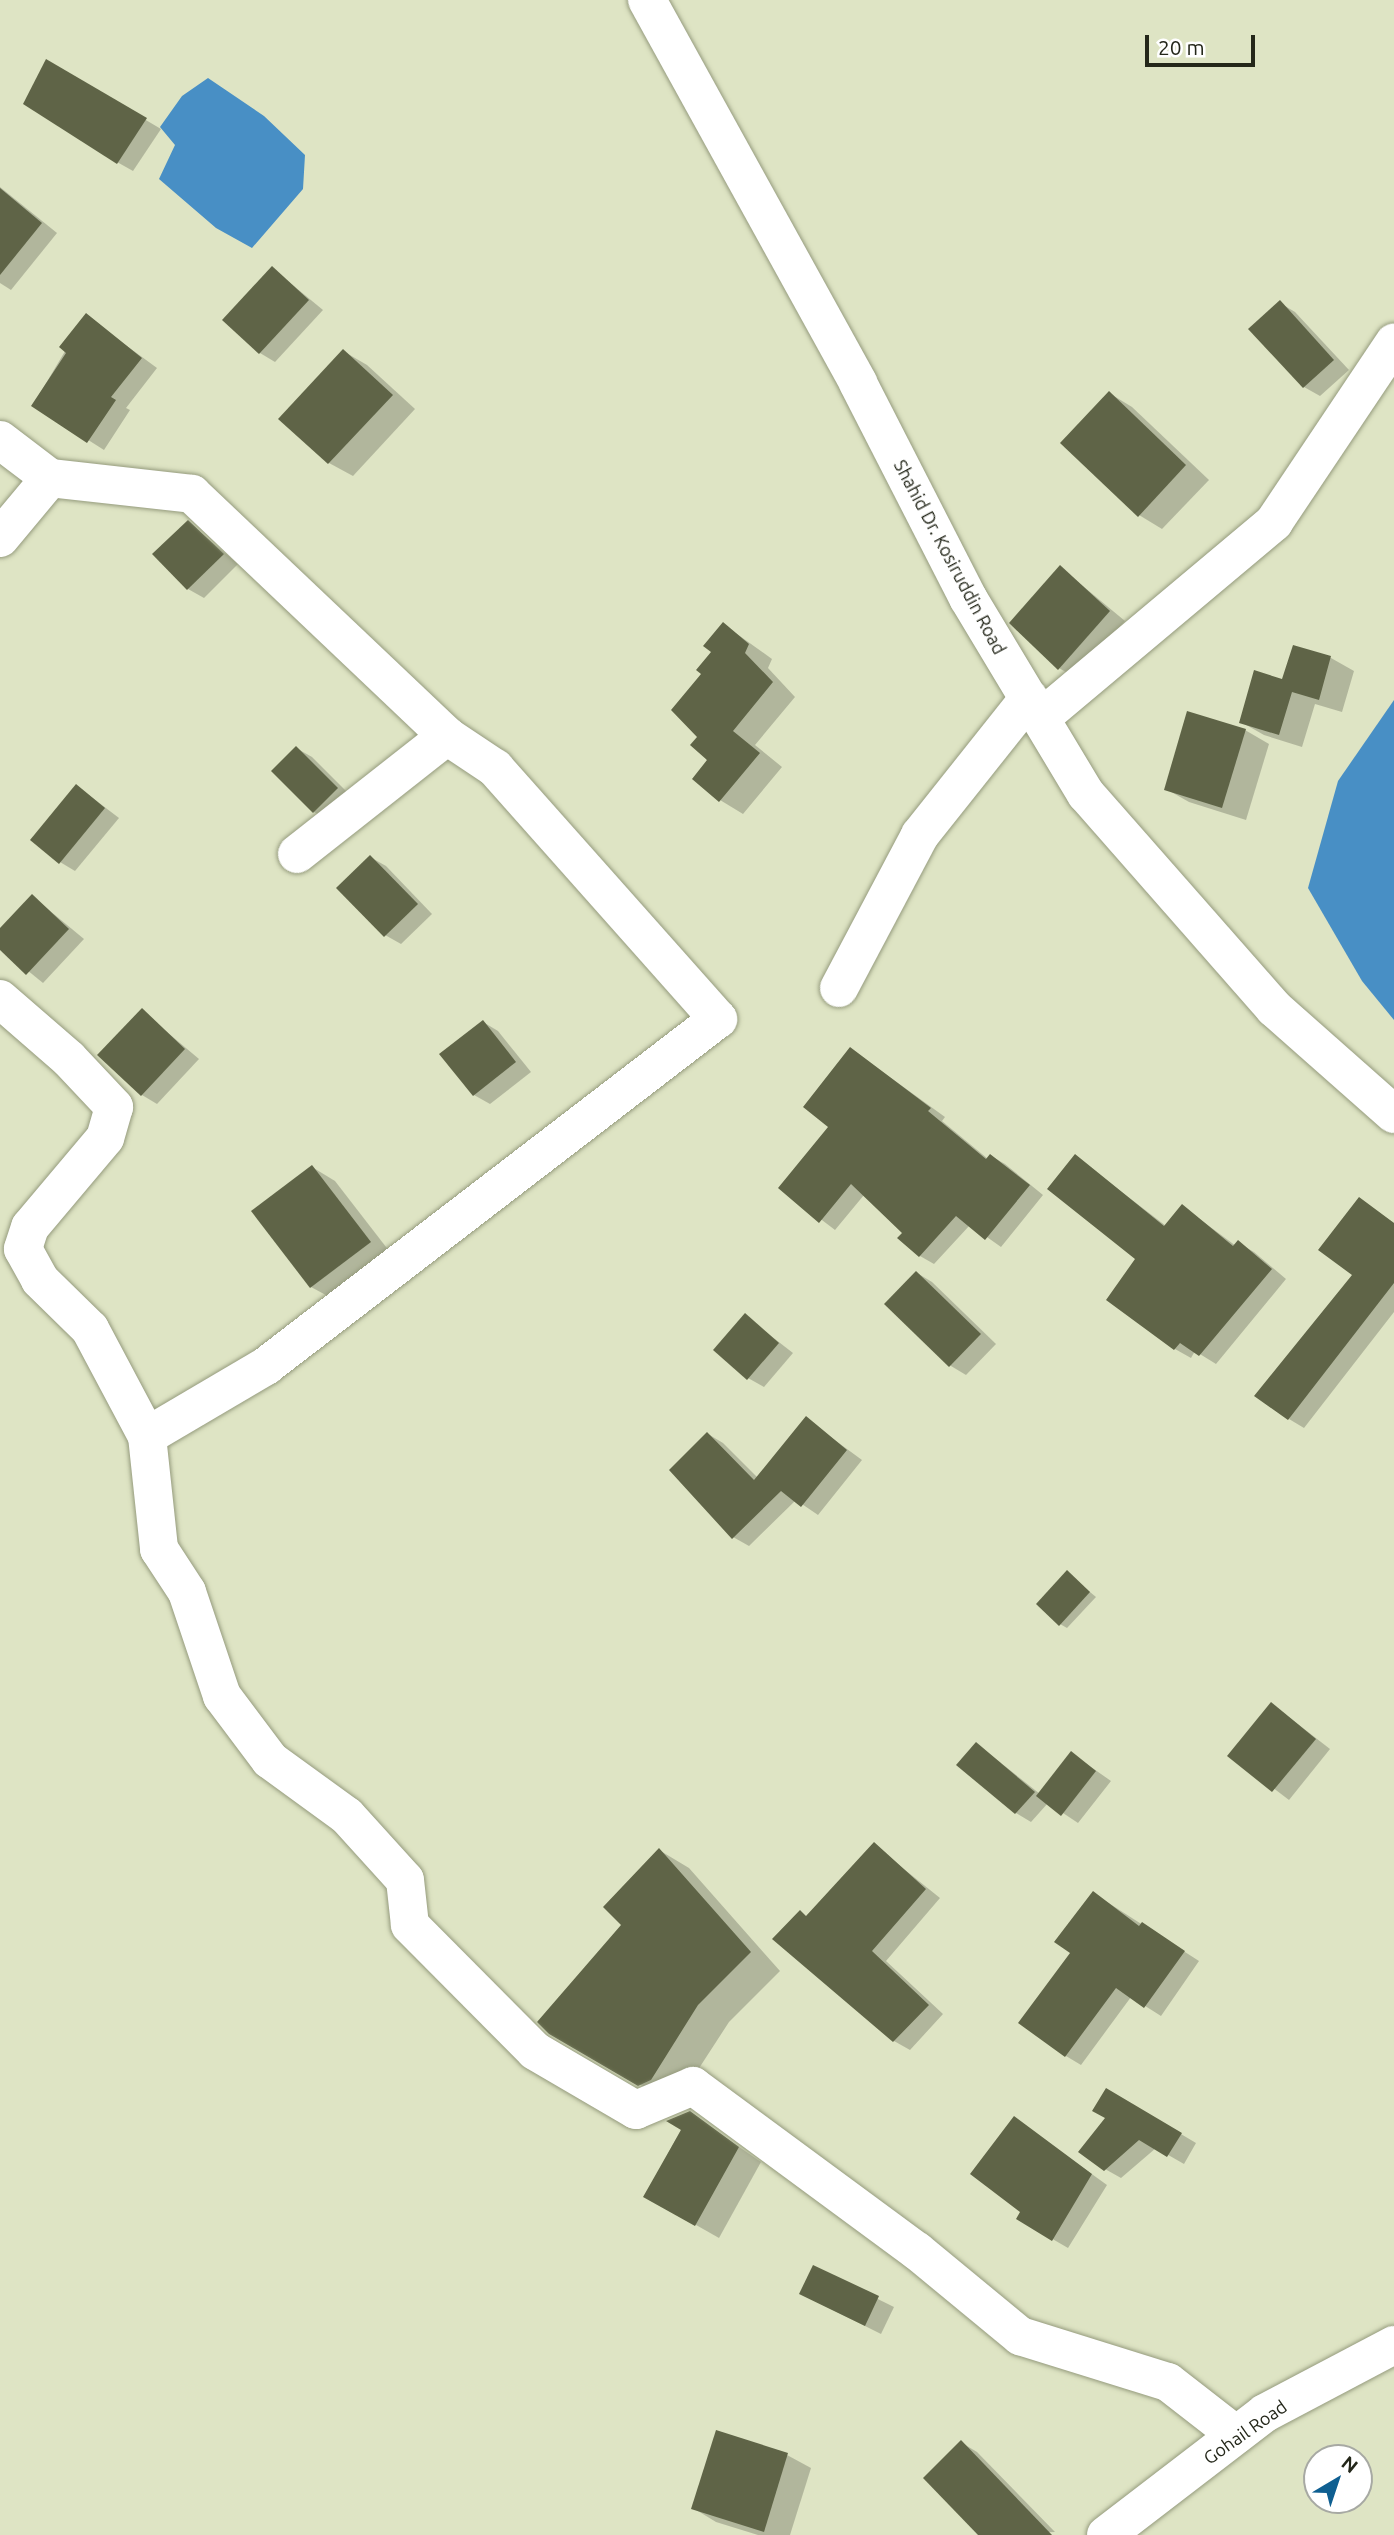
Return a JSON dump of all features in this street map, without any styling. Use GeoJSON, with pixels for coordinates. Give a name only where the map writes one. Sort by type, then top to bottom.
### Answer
{"type":"FeatureCollection","features":[{"type":"Feature","properties":{"kind":"street","name":"Shahid Dr. Kosiruddin Road"},"geometry":{"type":"LineString","coordinates":[[647,0],[852,371],[968,598],[1086,794],[1148,869],[1274,1009],[1394,1114]]}},
{"type":"Feature","properties":{"kind":"street"},"geometry":{"type":"LineString","coordinates":[[839,988],[920,835],[1036,708],[1274,522],[1394,343]]}},
{"type":"Feature","properties":{"kind":"street"},"geometry":{"type":"LineString","coordinates":[[0,440],[50,478],[192,494],[447,736],[495,768],[718,1018],[265,1366],[147,1436]]}},
{"type":"Feature","properties":{"kind":"street"},"geometry":{"type":"LineString","coordinates":[[0,538],[50,478]]}},
{"type":"Feature","properties":{"kind":"street"},"geometry":{"type":"LineString","coordinates":[[298,854],[447,736]]}},
{"type":"Feature","properties":{"kind":"street"},"geometry":{"type":"LineString","coordinates":[[0,999],[69,1059],[114,1107],[105,1138],[30,1227],[23,1249],[40,1280],[90,1329],[147,1436],[159,1549],[187,1592],[222,1696],[270,1760],[347,1816],[405,1880],[410,1925],[535,2051],[636,2110],[693,2086],[917,2251],[1020,2336],[1168,2382],[1236,2435]]}},
{"type":"Feature","properties":{"kind":"street","name":"Gohail Road"},"geometry":{"type":"LineString","coordinates":[[1106,2535],[1265,2413],[1394,2345]]}},
{"type":"Feature","properties":{"kind":"water"},"geometry":{"type":"Polygon","coordinates":[[[208,78],[264,116],[305,155],[303,189],[252,248],[216,228],[159,179],[175,145],[160,127],[182,96],[208,78]]]}},
{"type":"Feature","properties":{"kind":"water"},"geometry":{"type":"Polygon","coordinates":[[[1394,700],[1394,1020],[1362,981],[1308,888],[1338,781],[1394,700]]]}},
{"type":"Feature","properties":{"kind":"building"},"geometry":{"type":"Polygon","coordinates":[[[46,59],[147,118],[117,164],[23,104],[46,59]]]}},
{"type":"Feature","properties":{"kind":"building"},"geometry":{"type":"Polygon","coordinates":[[[0,188],[42,223],[0,275],[0,188]]]}},
{"type":"Feature","properties":{"kind":"building"},"geometry":{"type":"Polygon","coordinates":[[[272,266],[309,300],[259,354],[222,320],[272,266]]]}},
{"type":"Feature","properties":{"kind":"building"},"geometry":{"type":"Polygon","coordinates":[[[1280,300],[1334,360],[1303,388],[1248,329],[1280,300]]]}},
{"type":"Feature","properties":{"kind":"building"},"geometry":{"type":"Polygon","coordinates":[[[86,313],[142,358],[111,397],[116,400],[87,443],[31,406],[66,353],[59,347],[86,313]]]}},
{"type":"Feature","properties":{"kind":"building"},"geometry":{"type":"Polygon","coordinates":[[[343,349],[393,395],[328,464],[278,419],[343,349]]]}},
{"type":"Feature","properties":{"kind":"building"},"geometry":{"type":"Polygon","coordinates":[[[1109,391],[1186,465],[1138,517],[1060,443],[1109,391]]]}},
{"type":"Feature","properties":{"kind":"building"},"geometry":{"type":"Polygon","coordinates":[[[188,520],[224,554],[187,590],[152,554],[188,520]]]}},
{"type":"Feature","properties":{"kind":"building"},"geometry":{"type":"Polygon","coordinates":[[[1060,565],[1110,611],[1058,670],[1009,623],[1060,565]]]}},
{"type":"Feature","properties":{"kind":"building"},"geometry":{"type":"Polygon","coordinates":[[[723,622],[749,644],[745,653],[773,682],[733,731],[760,753],[719,802],[692,779],[707,760],[690,745],[697,737],[671,710],[701,674],[696,670],[711,652],[703,646],[723,622]]]}},
{"type":"Feature","properties":{"kind":"building"},"geometry":{"type":"Polygon","coordinates":[[[1293,645],[1331,656],[1319,700],[1292,692],[1279,735],[1239,723],[1254,670],[1282,679],[1293,645]]]}},
{"type":"Feature","properties":{"kind":"building"},"geometry":{"type":"Polygon","coordinates":[[[1187,711],[1246,729],[1222,808],[1164,790],[1187,711]]]}},
{"type":"Feature","properties":{"kind":"building"},"geometry":{"type":"Polygon","coordinates":[[[296,746],[338,788],[313,813],[271,771],[296,746]]]}},
{"type":"Feature","properties":{"kind":"building"},"geometry":{"type":"Polygon","coordinates":[[[76,784],[105,808],[59,864],[30,840],[76,784]]]}},
{"type":"Feature","properties":{"kind":"building"},"geometry":{"type":"Polygon","coordinates":[[[370,855],[418,904],[384,937],[336,888],[370,855]]]}},
{"type":"Feature","properties":{"kind":"building"},"geometry":{"type":"Polygon","coordinates":[[[32,894],[69,929],[26,975],[0,950],[0,928],[32,894]]]}},
{"type":"Feature","properties":{"kind":"building"},"geometry":{"type":"Polygon","coordinates":[[[142,1008],[185,1049],[141,1096],[97,1055],[142,1008]]]}},
{"type":"Feature","properties":{"kind":"building"},"geometry":{"type":"Polygon","coordinates":[[[483,1020],[516,1062],[473,1096],[439,1054],[483,1020]]]}},
{"type":"Feature","properties":{"kind":"building"},"geometry":{"type":"Polygon","coordinates":[[[850,1047],[931,1108],[928,1111],[986,1159],[990,1154],[1030,1185],[985,1240],[956,1216],[919,1257],[897,1238],[902,1233],[851,1184],[819,1223],[778,1188],[828,1127],[803,1107],[850,1047]]]}},
{"type":"Feature","properties":{"kind":"building"},"geometry":{"type":"Polygon","coordinates":[[[1075,1154],[1164,1226],[1182,1204],[1233,1246],[1238,1240],[1272,1269],[1199,1356],[1180,1343],[1174,1350],[1106,1300],[1135,1259],[1047,1189],[1075,1154]]]}},
{"type":"Feature","properties":{"kind":"building"},"geometry":{"type":"Polygon","coordinates":[[[312,1165],[371,1242],[310,1288],[251,1211],[312,1165]]]}},
{"type":"Feature","properties":{"kind":"building"},"geometry":{"type":"Polygon","coordinates":[[[1359,1197],[1394,1223],[1394,1283],[1288,1420],[1254,1396],[1352,1275],[1318,1250],[1359,1197]]]}},
{"type":"Feature","properties":{"kind":"building"},"geometry":{"type":"Polygon","coordinates":[[[916,1271],[981,1334],[949,1367],[884,1304],[916,1271]]]}},
{"type":"Feature","properties":{"kind":"building"},"geometry":{"type":"Polygon","coordinates":[[[745,1313],[779,1343],[747,1380],[713,1350],[745,1313]]]}},
{"type":"Feature","properties":{"kind":"building"},"geometry":{"type":"Polygon","coordinates":[[[806,1416],[847,1450],[801,1507],[781,1491],[732,1539],[669,1470],[707,1432],[754,1480],[806,1416]]]}},
{"type":"Feature","properties":{"kind":"building"},"geometry":{"type":"Polygon","coordinates":[[[1067,1570],[1090,1592],[1059,1626],[1036,1604],[1067,1570]]]}},
{"type":"Feature","properties":{"kind":"building"},"geometry":{"type":"Polygon","coordinates":[[[1271,1702],[1316,1739],[1272,1792],[1227,1756],[1271,1702]]]}},
{"type":"Feature","properties":{"kind":"building"},"geometry":{"type":"Polygon","coordinates":[[[976,1742],[1035,1792],[1015,1814],[956,1765],[976,1742]]]}},
{"type":"Feature","properties":{"kind":"building"},"geometry":{"type":"Polygon","coordinates":[[[1071,1751],[1096,1771],[1061,1816],[1036,1796],[1071,1751]]]}},
{"type":"Feature","properties":{"kind":"building"},"geometry":{"type":"Polygon","coordinates":[[[874,1842],[926,1889],[872,1951],[929,2005],[893,2042],[772,1939],[800,1910],[806,1916],[874,1842]]]}},
{"type":"Feature","properties":{"kind":"building"},"geometry":{"type":"Polygon","coordinates":[[[659,1848],[751,1952],[698,2005],[651,2080],[638,2086],[549,2034],[537,2022],[621,1925],[603,1907],[659,1848]]]}},
{"type":"Feature","properties":{"kind":"building"},"geometry":{"type":"Polygon","coordinates":[[[1093,1891],[1139,1926],[1142,1922],[1185,1951],[1144,2008],[1116,1988],[1065,2057],[1018,2023],[1070,1953],[1054,1942],[1093,1891]]]}},
{"type":"Feature","properties":{"kind":"building"},"geometry":{"type":"Polygon","coordinates":[[[1106,2088],[1182,2133],[1167,2157],[1139,2140],[1104,2171],[1078,2152],[1105,2118],[1092,2111],[1106,2088]]]}},
{"type":"Feature","properties":{"kind":"building"},"geometry":{"type":"Polygon","coordinates":[[[690,2111],[739,2147],[695,2226],[643,2197],[681,2130],[666,2121],[690,2111]]]}},
{"type":"Feature","properties":{"kind":"building"},"geometry":{"type":"Polygon","coordinates":[[[1014,2116],[1092,2174],[1052,2241],[1016,2219],[1020,2212],[970,2174],[1014,2116]]]}},
{"type":"Feature","properties":{"kind":"building"},"geometry":{"type":"Polygon","coordinates":[[[813,2265],[879,2296],[865,2326],[799,2294],[813,2265]]]}},
{"type":"Feature","properties":{"kind":"building"},"geometry":{"type":"Polygon","coordinates":[[[716,2430],[788,2453],[764,2532],[691,2509],[716,2430]]]}},
{"type":"Feature","properties":{"kind":"building"},"geometry":{"type":"Polygon","coordinates":[[[961,2440],[1052,2535],[978,2535],[923,2478],[961,2440]]]}}]}
